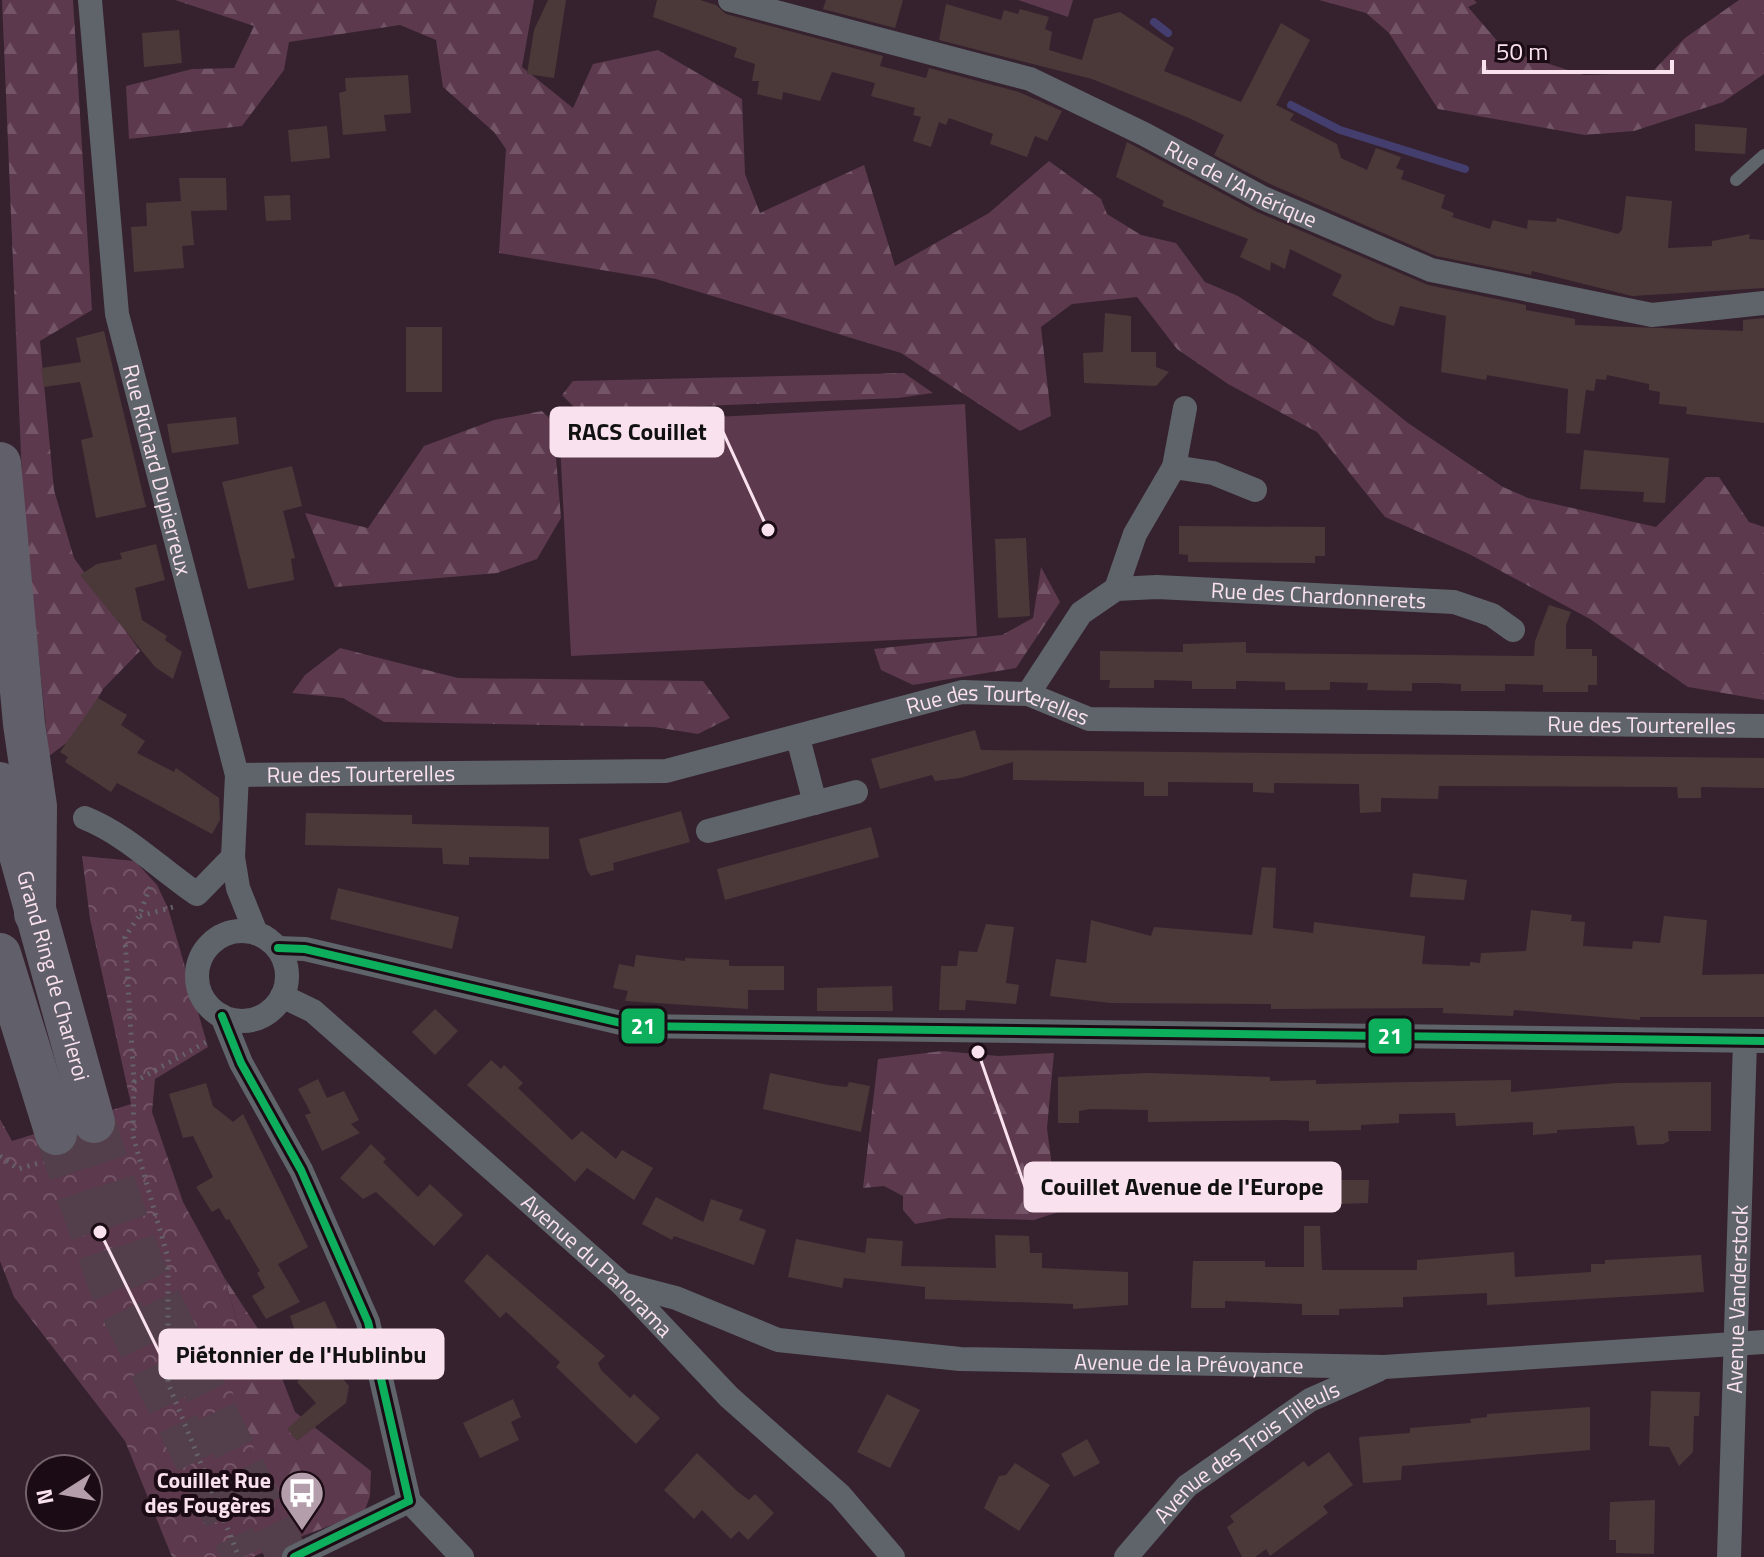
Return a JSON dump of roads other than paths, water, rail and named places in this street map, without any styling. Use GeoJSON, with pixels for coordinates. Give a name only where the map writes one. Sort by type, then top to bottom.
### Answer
{"type":"FeatureCollection","features":[{"type":"Feature","properties":{"kind":"highway"},"geometry":{"type":"LineString","coordinates":[[0,463],[24,724],[36,806],[35,914]]}},
{"type":"Feature","properties":{"kind":"highway","name":"Grand Ring de Charleroi"},"geometry":{"type":"LineString","coordinates":[[0,783],[35,914],[75,1128],[39,1087],[0,954]]}},
{"type":"Feature","properties":{"kind":"highway"},"geometry":{"type":"LineString","coordinates":[[0,1034],[6,1054],[39,1087]]}},
{"type":"Feature","properties":{"kind":"street","name":"Rue Richard Dupierreux"},"geometry":{"type":"LineString","coordinates":[[90,0],[117,314],[237,775],[233,857],[238,888],[256,933]]}},
{"type":"Feature","properties":{"kind":"street","name":"Rue de l'Amérique"},"geometry":{"type":"LineString","coordinates":[[730,0],[1030,79],[1144,134],[1263,198],[1431,270],[1652,315],[1764,303]]}},
{"type":"Feature","properties":{"kind":"street"},"geometry":{"type":"LineString","coordinates":[[1028,694],[1081,613],[1116,589],[1135,534],[1174,467],[1185,408]]}},
{"type":"Feature","properties":{"kind":"street"},"geometry":{"type":"LineString","coordinates":[[1174,467],[1213,473],[1255,490]]}},
{"type":"Feature","properties":{"kind":"street","name":"Rue des Chardonnerets"},"geometry":{"type":"LineString","coordinates":[[1116,589],[1157,587],[1454,602],[1492,615],[1513,630]]}},
{"type":"Feature","properties":{"kind":"street","name":"Rue des Tourterelles"},"geometry":{"type":"LineString","coordinates":[[237,775],[666,771],[962,692],[1028,694],[1089,719],[1764,726]]}},
{"type":"Feature","properties":{"kind":"street"},"geometry":{"type":"LineString","coordinates":[[798,738],[815,803]]}},
{"type":"Feature","properties":{"kind":"street"},"geometry":{"type":"LineString","coordinates":[[708,831],[856,792]]}},
{"type":"Feature","properties":{"kind":"street"},"geometry":{"type":"LineString","coordinates":[[85,818],[109,828],[157,867],[197,894],[233,857]]}},
{"type":"Feature","properties":{"kind":"street"},"geometry":{"type":"LineString","coordinates":[[462,1557],[409,1501],[368,1322],[301,1170],[241,1063],[224,1023],[207,1005],[197,984],[201,956],[219,936],[233,931],[256,933],[278,948],[305,949],[634,1026],[1755,1041]]}},
{"type":"Feature","properties":{"kind":"street"},"geometry":{"type":"LineString","coordinates":[[224,1023],[251,1020],[274,1008],[288,978],[278,948]]}},
{"type":"Feature","properties":{"kind":"street","name":"Avenue du Panorama"},"geometry":{"type":"LineString","coordinates":[[282,996],[313,1011],[622,1284],[729,1397],[840,1495],[893,1557]]}},
{"type":"Feature","properties":{"kind":"street","name":"Avenue Vanderstock"},"geometry":{"type":"LineString","coordinates":[[1729,1557],[1737,1342],[1755,1041]]}},
{"type":"Feature","properties":{"kind":"street","name":"Avenue de la Prévoyance"},"geometry":{"type":"LineString","coordinates":[[622,1284],[676,1298],[778,1340],[960,1359],[1384,1367],[1764,1342]]}},
{"type":"Feature","properties":{"kind":"street","name":"Avenue des Trois Tilleuls"},"geometry":{"type":"LineString","coordinates":[[1126,1557],[1187,1486],[1310,1400],[1384,1367]]}},
{"type":"Feature","properties":{"kind":"street"},"geometry":{"type":"LineString","coordinates":[[294,1557],[409,1501]]}},
{"type":"Feature","properties":{"kind":"lane"},"geometry":{"type":"LineString","coordinates":[[1736,180],[1764,155]]}},
{"type":"Feature","properties":{"kind":"waterway"},"geometry":{"type":"LineString","coordinates":[[1154,22],[1168,33]]}},
{"type":"Feature","properties":{"kind":"waterway"},"geometry":{"type":"LineString","coordinates":[[1291,105],[1340,130],[1465,169]]}},
{"type":"Feature","properties":{"kind":"tunnel"},"geometry":{"type":"LineString","coordinates":[[94,1122],[142,1264],[288,1557]]}},
{"type":"Feature","properties":{"kind":"tunnel"},"geometry":{"type":"LineString","coordinates":[[56,1134],[111,1289],[244,1557]]}},
{"type":"Feature","properties":{"kind":"place","name":"RACS Couillet"},"geometry":{"type":"Point","coordinates":[768,530]}},
{"type":"Feature","properties":{"kind":"place","name":"Couillet Avenue de l'Europe"},"geometry":{"type":"Point","coordinates":[978,1052]}},
{"type":"Feature","properties":{"kind":"place","name":"Piétonnier de l'Hublinbu"},"geometry":{"type":"Point","coordinates":[100,1232]}},
{"type":"Feature","properties":{"kind":"place","name":"Couillet Rue des Fougères"},"geometry":{"type":"Point","coordinates":[302,1532]}}]}
